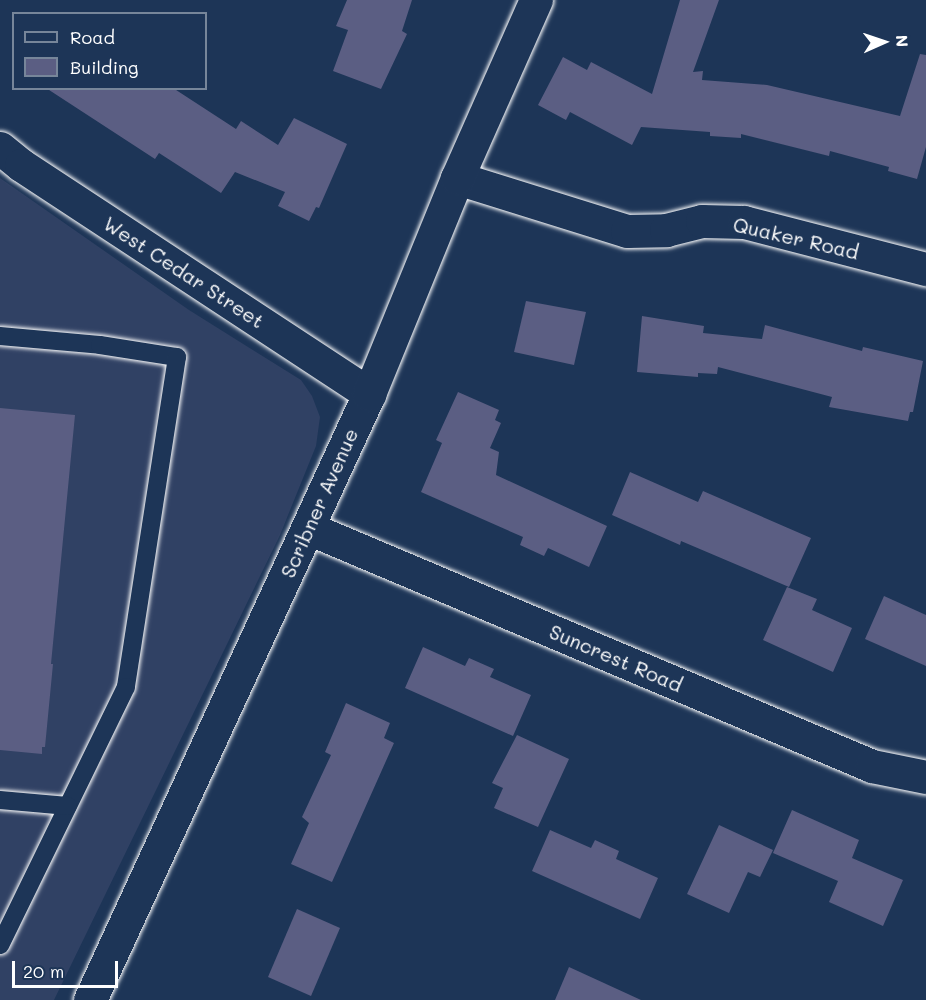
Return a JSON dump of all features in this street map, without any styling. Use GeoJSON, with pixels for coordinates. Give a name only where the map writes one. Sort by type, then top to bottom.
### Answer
{"type":"FeatureCollection","features":[{"type":"Feature","properties":{"kind":"street","name":"Scribner Avenue"},"geometry":{"type":"LineString","coordinates":[[90,1000],[369,394],[457,178],[536,0]]}},
{"type":"Feature","properties":{"kind":"street","name":"West Cedar Street"},"geometry":{"type":"LineString","coordinates":[[0,148],[31,172],[369,394]]}},
{"type":"Feature","properties":{"kind":"street","name":"Quaker Road"},"geometry":{"type":"LineString","coordinates":[[457,178],[627,231],[666,230],[702,221],[744,222],[926,269]]}},
{"type":"Feature","properties":{"kind":"street","name":"Suncrest Road"},"geometry":{"type":"LineString","coordinates":[[308,528],[872,766],[926,777]]}},
{"type":"Feature","properties":{"kind":"lane"},"geometry":{"type":"LineString","coordinates":[[0,336],[100,345],[177,357],[126,687],[0,945]]}},
{"type":"Feature","properties":{"kind":"lane"},"geometry":{"type":"LineString","coordinates":[[0,800],[68,806]]}},
{"type":"Feature","properties":{"kind":"shaded area"},"geometry":{"type":"Polygon","coordinates":[[[0,178],[189,310],[301,380],[312,396],[320,417],[316,446],[280,535],[54,1000],[0,1000],[0,178]]]}},
{"type":"Feature","properties":{"kind":"building"},"geometry":{"type":"Polygon","coordinates":[[[347,0],[412,0],[402,31],[407,34],[381,89],[333,71],[348,30],[336,26],[347,0]]]}},
{"type":"Feature","properties":{"kind":"building"},"geometry":{"type":"Polygon","coordinates":[[[680,0],[719,0],[693,72],[703,71],[702,80],[767,85],[900,116],[920,54],[926,55],[926,147],[917,179],[888,171],[889,167],[830,151],[829,156],[741,134],[741,138],[710,136],[710,132],[641,127],[632,145],[570,112],[566,120],[538,105],[563,57],[587,70],[591,62],[652,94],[680,0]]]}},
{"type":"Feature","properties":{"kind":"building"},"geometry":{"type":"Polygon","coordinates":[[[49,90],[176,90],[236,129],[241,121],[278,145],[294,118],[347,144],[319,208],[316,207],[309,221],[278,206],[285,192],[235,172],[221,193],[159,153],[155,159],[49,90]]]}},
{"type":"Feature","properties":{"kind":"building"},"geometry":{"type":"Polygon","coordinates":[[[526,301],[586,312],[574,365],[514,352],[526,301]]]}},
{"type":"Feature","properties":{"kind":"building"},"geometry":{"type":"Polygon","coordinates":[[[642,316],[704,326],[703,333],[762,339],[765,325],[862,351],[863,347],[923,361],[913,412],[910,412],[908,421],[829,407],[832,397],[718,367],[717,374],[698,373],[698,377],[637,372],[642,316]]]}},
{"type":"Feature","properties":{"kind":"building"},"geometry":{"type":"Polygon","coordinates":[[[458,392],[499,410],[495,420],[501,423],[490,448],[499,452],[496,475],[607,526],[589,567],[548,548],[544,556],[520,545],[523,537],[421,492],[442,443],[436,440],[458,392]]]}},
{"type":"Feature","properties":{"kind":"building"},"geometry":{"type":"Polygon","coordinates":[[[0,408],[75,415],[45,747],[42,747],[42,754],[0,750],[0,408]]]}},
{"type":"Feature","properties":{"kind":"building"},"geometry":{"type":"Polygon","coordinates":[[[630,472],[698,502],[703,491],[811,538],[789,587],[681,541],[680,545],[612,515],[630,472]]]}},
{"type":"Feature","properties":{"kind":"building"},"geometry":{"type":"Polygon","coordinates":[[[787,587],[817,599],[812,610],[852,628],[833,672],[763,640],[787,587]]]}},
{"type":"Feature","properties":{"kind":"building"},"geometry":{"type":"Polygon","coordinates":[[[884,596],[926,615],[926,666],[865,639],[884,596]]]}},
{"type":"Feature","properties":{"kind":"building"},"geometry":{"type":"Polygon","coordinates":[[[423,647],[465,666],[469,658],[494,669],[490,677],[531,695],[513,736],[405,688],[423,647]]]}},
{"type":"Feature","properties":{"kind":"building"},"geometry":{"type":"Polygon","coordinates":[[[346,703],[390,723],[384,738],[394,743],[332,882],[291,864],[309,823],[302,817],[331,755],[325,752],[346,703]]]}},
{"type":"Feature","properties":{"kind":"building"},"geometry":{"type":"Polygon","coordinates":[[[517,735],[569,759],[538,827],[494,808],[503,788],[492,783],[517,735]]]}},
{"type":"Feature","properties":{"kind":"building"},"geometry":{"type":"Polygon","coordinates":[[[792,810],[859,840],[852,858],[903,880],[883,926],[829,902],[838,881],[773,853],[792,810]]]}},
{"type":"Feature","properties":{"kind":"building"},"geometry":{"type":"Polygon","coordinates":[[[719,825],[773,850],[760,877],[748,872],[729,913],[687,894],[719,825]]]}},
{"type":"Feature","properties":{"kind":"building"},"geometry":{"type":"Polygon","coordinates":[[[550,830],[591,848],[595,840],[619,851],[616,859],[658,878],[640,919],[532,871],[550,830]]]}},
{"type":"Feature","properties":{"kind":"building"},"geometry":{"type":"Polygon","coordinates":[[[297,909],[340,928],[311,996],[268,977],[297,909]]]}},
{"type":"Feature","properties":{"kind":"building"},"geometry":{"type":"Polygon","coordinates":[[[569,967],[641,1000],[555,1000],[569,967]]]}}]}
